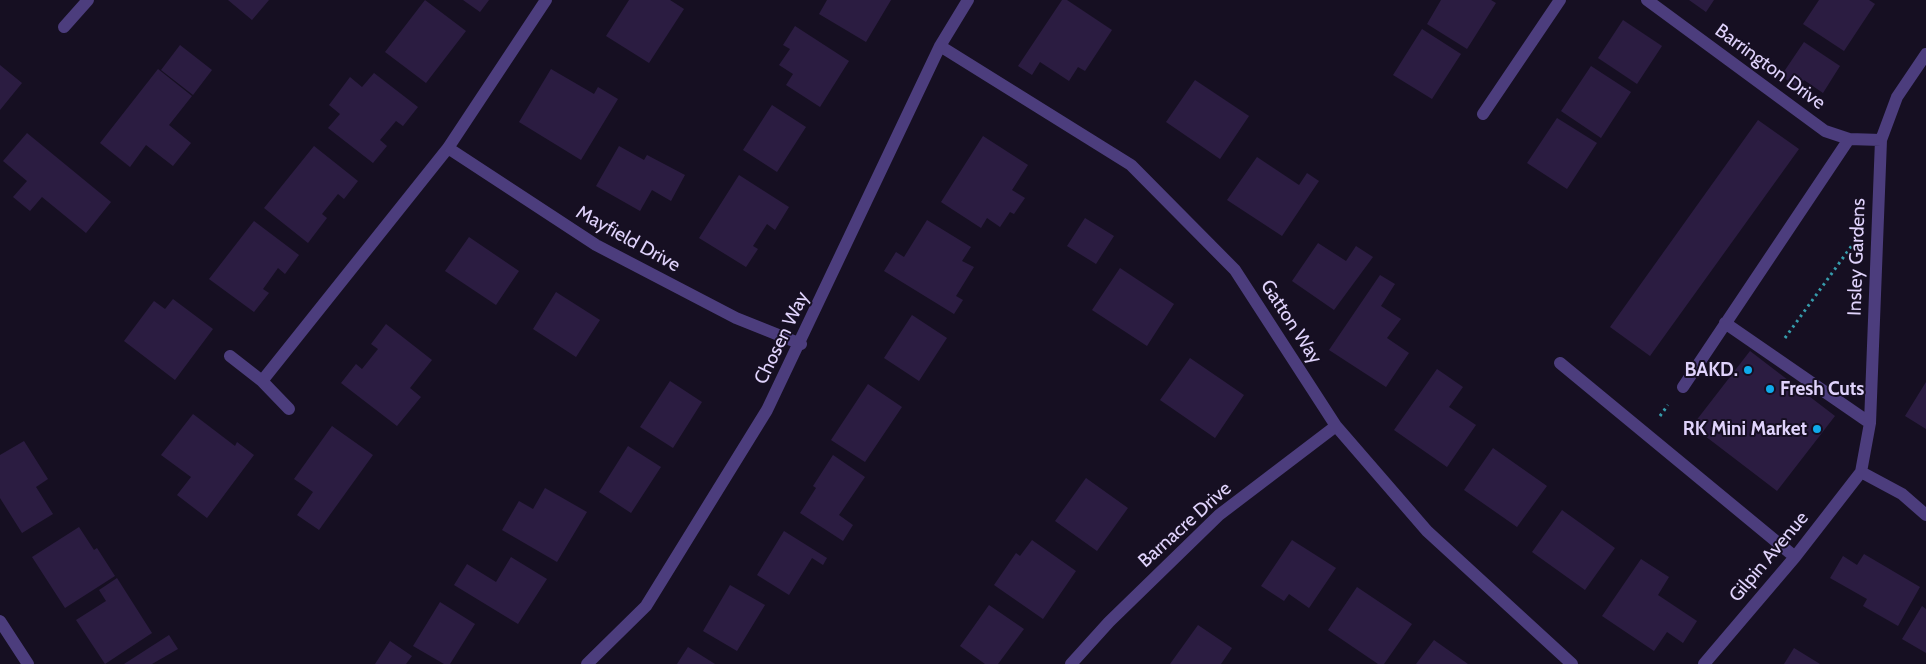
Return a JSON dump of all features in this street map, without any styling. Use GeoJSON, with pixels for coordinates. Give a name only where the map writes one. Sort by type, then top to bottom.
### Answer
{"type":"FeatureCollection","features":[{"type":"Feature","properties":{"kind":"street"},"geometry":{"type":"LineString","coordinates":[[64,28],[88,0]]}},
{"type":"Feature","properties":{"kind":"street"},"geometry":{"type":"LineString","coordinates":[[262,381],[448,148],[546,0]]}},
{"type":"Feature","properties":{"kind":"street","name":"Chosen Way"},"geometry":{"type":"LineString","coordinates":[[587,664],[646,606],[767,410],[801,344],[940,46],[968,0]]}},
{"type":"Feature","properties":{"kind":"street"},"geometry":{"type":"LineString","coordinates":[[1483,114],[1560,0]]}},
{"type":"Feature","properties":{"kind":"street","name":"Barrington Drive"},"geometry":{"type":"LineString","coordinates":[[1647,0],[1825,131],[1849,139],[1881,140]]}},
{"type":"Feature","properties":{"kind":"street","name":"Gatton Way"},"geometry":{"type":"LineString","coordinates":[[940,46],[1131,165],[1235,270],[1336,426],[1427,531],[1572,664]]}},
{"type":"Feature","properties":{"kind":"street","name":"Insley Gardens"},"geometry":{"type":"LineString","coordinates":[[1862,472],[1870,423],[1881,140],[1897,97],[1926,54]]}},
{"type":"Feature","properties":{"kind":"street"},"geometry":{"type":"LineString","coordinates":[[1683,387],[1849,139]]}},
{"type":"Feature","properties":{"kind":"street","name":"Mayfield Drive"},"geometry":{"type":"LineString","coordinates":[[448,148],[596,245],[736,318],[801,344]]}},
{"type":"Feature","properties":{"kind":"street"},"geometry":{"type":"LineString","coordinates":[[1725,323],[1870,423]]}},
{"type":"Feature","properties":{"kind":"street"},"geometry":{"type":"LineString","coordinates":[[230,356],[262,381],[289,409]]}},
{"type":"Feature","properties":{"kind":"street"},"geometry":{"type":"LineString","coordinates":[[1560,364],[1795,557]]}},
{"type":"Feature","properties":{"kind":"street","name":"Barnacre Drive"},"geometry":{"type":"LineString","coordinates":[[1071,664],[1109,622],[1218,516],[1336,426]]}},
{"type":"Feature","properties":{"kind":"street"},"geometry":{"type":"LineString","coordinates":[[1862,472],[1902,494],[1926,516]]}},
{"type":"Feature","properties":{"kind":"street","name":"Gilpin Avenue"},"geometry":{"type":"LineString","coordinates":[[1704,664],[1795,557],[1862,472]]}},
{"type":"Feature","properties":{"kind":"street"},"geometry":{"type":"LineString","coordinates":[[0,621],[28,664]]}},
{"type":"Feature","properties":{"kind":"path"},"geometry":{"type":"LineString","coordinates":[[1773,356],[1856,240]]}},
{"type":"Feature","properties":{"kind":"path"},"geometry":{"type":"LineString","coordinates":[[1646,434],[1683,387]]}},
{"type":"Feature","properties":{"kind":"building"},"geometry":{"type":"Polygon","coordinates":[[[228,0],[269,0],[252,20],[228,0]]]}},
{"type":"Feature","properties":{"kind":"building"},"geometry":{"type":"Polygon","coordinates":[[[425,0],[466,31],[426,83],[385,52],[425,0]]]}},
{"type":"Feature","properties":{"kind":"building"},"geometry":{"type":"Polygon","coordinates":[[[463,0],[489,0],[480,12],[463,0]]]}},
{"type":"Feature","properties":{"kind":"building"},"geometry":{"type":"Polygon","coordinates":[[[629,0],[670,0],[684,9],[649,63],[606,36],[629,0]]]}},
{"type":"Feature","properties":{"kind":"building"},"geometry":{"type":"Polygon","coordinates":[[[827,0],[891,0],[866,42],[819,14],[827,0]]]}},
{"type":"Feature","properties":{"kind":"building"},"geometry":{"type":"Polygon","coordinates":[[[1062,0],[1067,0],[1112,30],[1085,71],[1078,67],[1069,81],[1040,62],[1032,75],[1018,66],[1062,0]]]}},
{"type":"Feature","properties":{"kind":"building"},"geometry":{"type":"Polygon","coordinates":[[[1441,0],[1491,0],[1496,3],[1467,49],[1427,24],[1441,0]]]}},
{"type":"Feature","properties":{"kind":"building"},"geometry":{"type":"Polygon","coordinates":[[[1689,0],[1714,0],[1706,12],[1689,0]]]}},
{"type":"Feature","properties":{"kind":"building"},"geometry":{"type":"Polygon","coordinates":[[[1819,0],[1869,0],[1875,4],[1844,51],[1803,24],[1819,0]]]}},
{"type":"Feature","properties":{"kind":"building"},"geometry":{"type":"Polygon","coordinates":[[[1623,20],[1662,46],[1637,84],[1598,58],[1623,20]]]}},
{"type":"Feature","properties":{"kind":"building"},"geometry":{"type":"Polygon","coordinates":[[[795,26],[849,61],[820,107],[786,85],[793,74],[779,65],[790,49],[783,45],[795,26]]]}},
{"type":"Feature","properties":{"kind":"building"},"geometry":{"type":"Polygon","coordinates":[[[1422,29],[1461,54],[1432,99],[1393,75],[1422,29]]]}},
{"type":"Feature","properties":{"kind":"building"},"geometry":{"type":"Polygon","coordinates":[[[1804,42],[1840,66],[1823,93],[1804,80],[1799,88],[1781,76],[1804,42]]]}},
{"type":"Feature","properties":{"kind":"building"},"geometry":{"type":"Polygon","coordinates":[[[180,45],[212,70],[193,95],[161,70],[180,45]]]}},
{"type":"Feature","properties":{"kind":"building"},"geometry":{"type":"Polygon","coordinates":[[[0,65],[22,83],[0,110],[0,65]]]}},
{"type":"Feature","properties":{"kind":"building"},"geometry":{"type":"Polygon","coordinates":[[[1591,66],[1631,92],[1601,138],[1561,111],[1591,66]]]}},
{"type":"Feature","properties":{"kind":"building"},"geometry":{"type":"Polygon","coordinates":[[[158,69],[192,96],[169,125],[191,143],[173,166],[146,145],[130,167],[100,143],[158,69]]]}},
{"type":"Feature","properties":{"kind":"building"},"geometry":{"type":"Polygon","coordinates":[[[551,69],[594,94],[598,87],[618,99],[581,160],[519,122],[551,69]]]}},
{"type":"Feature","properties":{"kind":"building"},"geometry":{"type":"Polygon","coordinates":[[[374,73],[418,107],[403,126],[396,121],[380,140],[387,146],[373,163],[328,128],[340,114],[329,105],[350,77],[362,87],[374,73]]]}},
{"type":"Feature","properties":{"kind":"building"},"geometry":{"type":"Polygon","coordinates":[[[1195,80],[1249,116],[1220,159],[1166,122],[1195,80]]]}},
{"type":"Feature","properties":{"kind":"building"},"geometry":{"type":"Polygon","coordinates":[[[772,105],[806,127],[777,172],[743,150],[772,105]]]}},
{"type":"Feature","properties":{"kind":"building"},"geometry":{"type":"Polygon","coordinates":[[[1557,118],[1597,143],[1567,189],[1527,163],[1557,118]]]}},
{"type":"Feature","properties":{"kind":"building"},"geometry":{"type":"Polygon","coordinates":[[[1758,120],[1799,149],[1650,356],[1610,327],[1758,120]]]}},
{"type":"Feature","properties":{"kind":"building"},"geometry":{"type":"Polygon","coordinates":[[[27,133],[111,202],[86,233],[42,197],[30,211],[13,197],[27,181],[3,161],[27,133]]]}},
{"type":"Feature","properties":{"kind":"building"},"geometry":{"type":"Polygon","coordinates":[[[983,136],[1028,165],[1012,190],[1025,198],[1014,214],[1010,212],[1000,227],[987,218],[981,228],[941,202],[983,136]]]}},
{"type":"Feature","properties":{"kind":"building"},"geometry":{"type":"Polygon","coordinates":[[[314,146],[358,181],[344,199],[338,194],[322,214],[327,218],[308,243],[264,208],[314,146]]]}},
{"type":"Feature","properties":{"kind":"building"},"geometry":{"type":"Polygon","coordinates":[[[619,146],[644,160],[647,155],[685,175],[671,201],[652,190],[640,211],[596,186],[619,146]]]}},
{"type":"Feature","properties":{"kind":"building"},"geometry":{"type":"Polygon","coordinates":[[[1257,157],[1299,185],[1307,173],[1319,181],[1282,236],[1227,200],[1257,157]]]}},
{"type":"Feature","properties":{"kind":"building"},"geometry":{"type":"Polygon","coordinates":[[[739,175],[789,207],[775,230],[767,224],[753,246],[758,249],[746,267],[699,238],[739,175]]]}},
{"type":"Feature","properties":{"kind":"building"},"geometry":{"type":"Polygon","coordinates":[[[1085,218],[1114,236],[1096,264],[1067,246],[1085,218]]]}},
{"type":"Feature","properties":{"kind":"building"},"geometry":{"type":"Polygon","coordinates":[[[927,220],[971,247],[962,261],[974,267],[956,296],[963,300],[954,314],[884,271],[896,252],[904,257],[927,220]]]}},
{"type":"Feature","properties":{"kind":"building"},"geometry":{"type":"Polygon","coordinates":[[[254,221],[299,255],[285,274],[278,268],[263,289],[269,293],[254,312],[209,279],[254,221]]]}},
{"type":"Feature","properties":{"kind":"building"},"geometry":{"type":"Polygon","coordinates":[[[469,237],[519,271],[496,305],[445,271],[469,237]]]}},
{"type":"Feature","properties":{"kind":"building"},"geometry":{"type":"Polygon","coordinates":[[[1318,243],[1346,261],[1356,246],[1373,257],[1334,310],[1292,281],[1318,243]]]}},
{"type":"Feature","properties":{"kind":"building"},"geometry":{"type":"Polygon","coordinates":[[[1120,268],[1174,304],[1147,346],[1092,310],[1120,268]]]}},
{"type":"Feature","properties":{"kind":"building"},"geometry":{"type":"Polygon","coordinates":[[[1380,275],[1395,284],[1381,306],[1401,319],[1387,338],[1409,353],[1386,387],[1329,350],[1380,275]]]}},
{"type":"Feature","properties":{"kind":"building"},"geometry":{"type":"Polygon","coordinates":[[[556,292],[600,320],[576,357],[533,329],[556,292]]]}},
{"type":"Feature","properties":{"kind":"building"},"geometry":{"type":"Polygon","coordinates":[[[173,299],[213,329],[175,380],[124,341],[154,301],[165,309],[173,299]]]}},
{"type":"Feature","properties":{"kind":"building"},"geometry":{"type":"Polygon","coordinates":[[[912,315],[947,338],[919,381],[884,358],[912,315]]]}},
{"type":"Feature","properties":{"kind":"building"},"geometry":{"type":"Polygon","coordinates":[[[386,324],[432,360],[410,388],[421,397],[397,426],[341,383],[356,364],[362,369],[378,349],[371,344],[386,324]]]}},
{"type":"Feature","properties":{"kind":"building"},"geometry":{"type":"Polygon","coordinates":[[[1750,351],[1835,416],[1777,491],[1692,426],[1750,351]]]}},
{"type":"Feature","properties":{"kind":"building"},"geometry":{"type":"Polygon","coordinates":[[[1190,358],[1244,395],[1215,438],[1160,400],[1190,358]]]}},
{"type":"Feature","properties":{"kind":"building"},"geometry":{"type":"Polygon","coordinates":[[[1437,369],[1463,387],[1449,407],[1476,425],[1447,467],[1394,430],[1437,369]]]}},
{"type":"Feature","properties":{"kind":"building"},"geometry":{"type":"Polygon","coordinates":[[[670,381],[702,402],[673,448],[640,427],[670,381]]]}},
{"type":"Feature","properties":{"kind":"building"},"geometry":{"type":"Polygon","coordinates":[[[1926,382],[1926,429],[1905,416],[1926,382]]]}},
{"type":"Feature","properties":{"kind":"building"},"geometry":{"type":"Polygon","coordinates":[[[868,384],[902,407],[865,462],[831,440],[868,384]]]}},
{"type":"Feature","properties":{"kind":"building"},"geometry":{"type":"Polygon","coordinates":[[[193,414],[235,446],[237,442],[254,455],[207,518],[177,495],[191,477],[161,455],[193,414]]]}},
{"type":"Feature","properties":{"kind":"building"},"geometry":{"type":"Polygon","coordinates":[[[332,426],[373,455],[319,530],[297,515],[313,492],[294,479],[332,426]]]}},
{"type":"Feature","properties":{"kind":"building"},"geometry":{"type":"Polygon","coordinates":[[[24,441],[48,479],[36,487],[53,514],[22,533],[0,498],[0,455],[24,441]]]}},
{"type":"Feature","properties":{"kind":"building"},"geometry":{"type":"Polygon","coordinates":[[[628,446],[661,467],[631,513],[599,492],[628,446]]]}},
{"type":"Feature","properties":{"kind":"building"},"geometry":{"type":"Polygon","coordinates":[[[1493,448],[1547,486],[1517,527],[1464,490],[1493,448]]]}},
{"type":"Feature","properties":{"kind":"building"},"geometry":{"type":"Polygon","coordinates":[[[833,455],[865,477],[839,515],[853,525],[843,541],[800,513],[816,488],[813,486],[833,455]]]}},
{"type":"Feature","properties":{"kind":"building"},"geometry":{"type":"Polygon","coordinates":[[[1086,478],[1128,508],[1097,551],[1055,521],[1086,478]]]}},
{"type":"Feature","properties":{"kind":"building"},"geometry":{"type":"Polygon","coordinates":[[[545,488],[587,512],[557,562],[502,530],[519,501],[533,509],[545,488]]]}},
{"type":"Feature","properties":{"kind":"building"},"geometry":{"type":"Polygon","coordinates":[[[1562,510],[1615,548],[1585,590],[1532,552],[1562,510]]]}},
{"type":"Feature","properties":{"kind":"building"},"geometry":{"type":"Polygon","coordinates":[[[79,527],[94,550],[97,548],[115,576],[65,608],[32,557],[79,527]]]}},
{"type":"Feature","properties":{"kind":"building"},"geometry":{"type":"Polygon","coordinates":[[[784,531],[827,558],[823,565],[812,558],[789,595],[757,575],[784,531]]]}},
{"type":"Feature","properties":{"kind":"building"},"geometry":{"type":"Polygon","coordinates":[[[1032,540],[1076,571],[1043,619],[994,585],[1016,553],[1020,556],[1032,540]]]}},
{"type":"Feature","properties":{"kind":"building"},"geometry":{"type":"Polygon","coordinates":[[[1292,540],[1336,568],[1309,608],[1289,594],[1284,601],[1261,586],[1292,540]]]}},
{"type":"Feature","properties":{"kind":"building"},"geometry":{"type":"Polygon","coordinates":[[[1864,554],[1920,587],[1898,626],[1863,606],[1867,599],[1830,578],[1843,556],[1857,565],[1864,554]]]}},
{"type":"Feature","properties":{"kind":"building"},"geometry":{"type":"Polygon","coordinates":[[[511,557],[547,579],[518,624],[454,585],[467,564],[496,582],[511,557]]]}},
{"type":"Feature","properties":{"kind":"building"},"geometry":{"type":"Polygon","coordinates":[[[1641,559],[1669,577],[1658,595],[1697,621],[1683,643],[1667,632],[1654,651],[1602,616],[1641,559]]]}},
{"type":"Feature","properties":{"kind":"building"},"geometry":{"type":"Polygon","coordinates":[[[117,578],[152,633],[105,664],[76,620],[106,601],[99,590],[117,578]]]}},
{"type":"Feature","properties":{"kind":"building"},"geometry":{"type":"Polygon","coordinates":[[[730,585],[765,605],[737,651],[703,631],[730,585]]]}},
{"type":"Feature","properties":{"kind":"building"},"geometry":{"type":"Polygon","coordinates":[[[1357,587],[1412,624],[1384,664],[1378,664],[1328,630],[1357,587]]]}},
{"type":"Feature","properties":{"kind":"building"},"geometry":{"type":"Polygon","coordinates":[[[440,602],[475,624],[450,664],[444,664],[413,646],[440,602]]]}},
{"type":"Feature","properties":{"kind":"building"},"geometry":{"type":"Polygon","coordinates":[[[989,605],[1024,629],[998,664],[985,664],[960,646],[989,605]]]}},
{"type":"Feature","properties":{"kind":"building"},"geometry":{"type":"Polygon","coordinates":[[[1922,606],[1926,609],[1926,653],[1902,639],[1922,606]]]}},
{"type":"Feature","properties":{"kind":"building"},"geometry":{"type":"Polygon","coordinates":[[[1198,625],[1232,648],[1221,664],[1170,664],[1198,625]]]}},
{"type":"Feature","properties":{"kind":"building"},"geometry":{"type":"Polygon","coordinates":[[[169,635],[178,649],[152,664],[124,664],[169,635]]]}},
{"type":"Feature","properties":{"kind":"building"},"geometry":{"type":"Polygon","coordinates":[[[1434,640],[1468,664],[1416,664],[1434,640]]]}},
{"type":"Feature","properties":{"kind":"building"},"geometry":{"type":"Polygon","coordinates":[[[390,641],[412,656],[406,664],[375,664],[390,641]]]}},
{"type":"Feature","properties":{"kind":"building"},"geometry":{"type":"Polygon","coordinates":[[[688,647],[715,664],[677,664],[688,647]]]}},
{"type":"Feature","properties":{"kind":"building"},"geometry":{"type":"Polygon","coordinates":[[[1794,648],[1820,664],[1784,664],[1794,648]]]}},
{"type":"Feature","properties":{"kind":"place","name":"BAKD."},"geometry":{"type":"Point","coordinates":[1748,370]}},
{"type":"Feature","properties":{"kind":"place","name":"Fresh Cuts"},"geometry":{"type":"Point","coordinates":[1770,389]}},
{"type":"Feature","properties":{"kind":"place","name":"RK Mini Market"},"geometry":{"type":"Point","coordinates":[1817,429]}}]}
